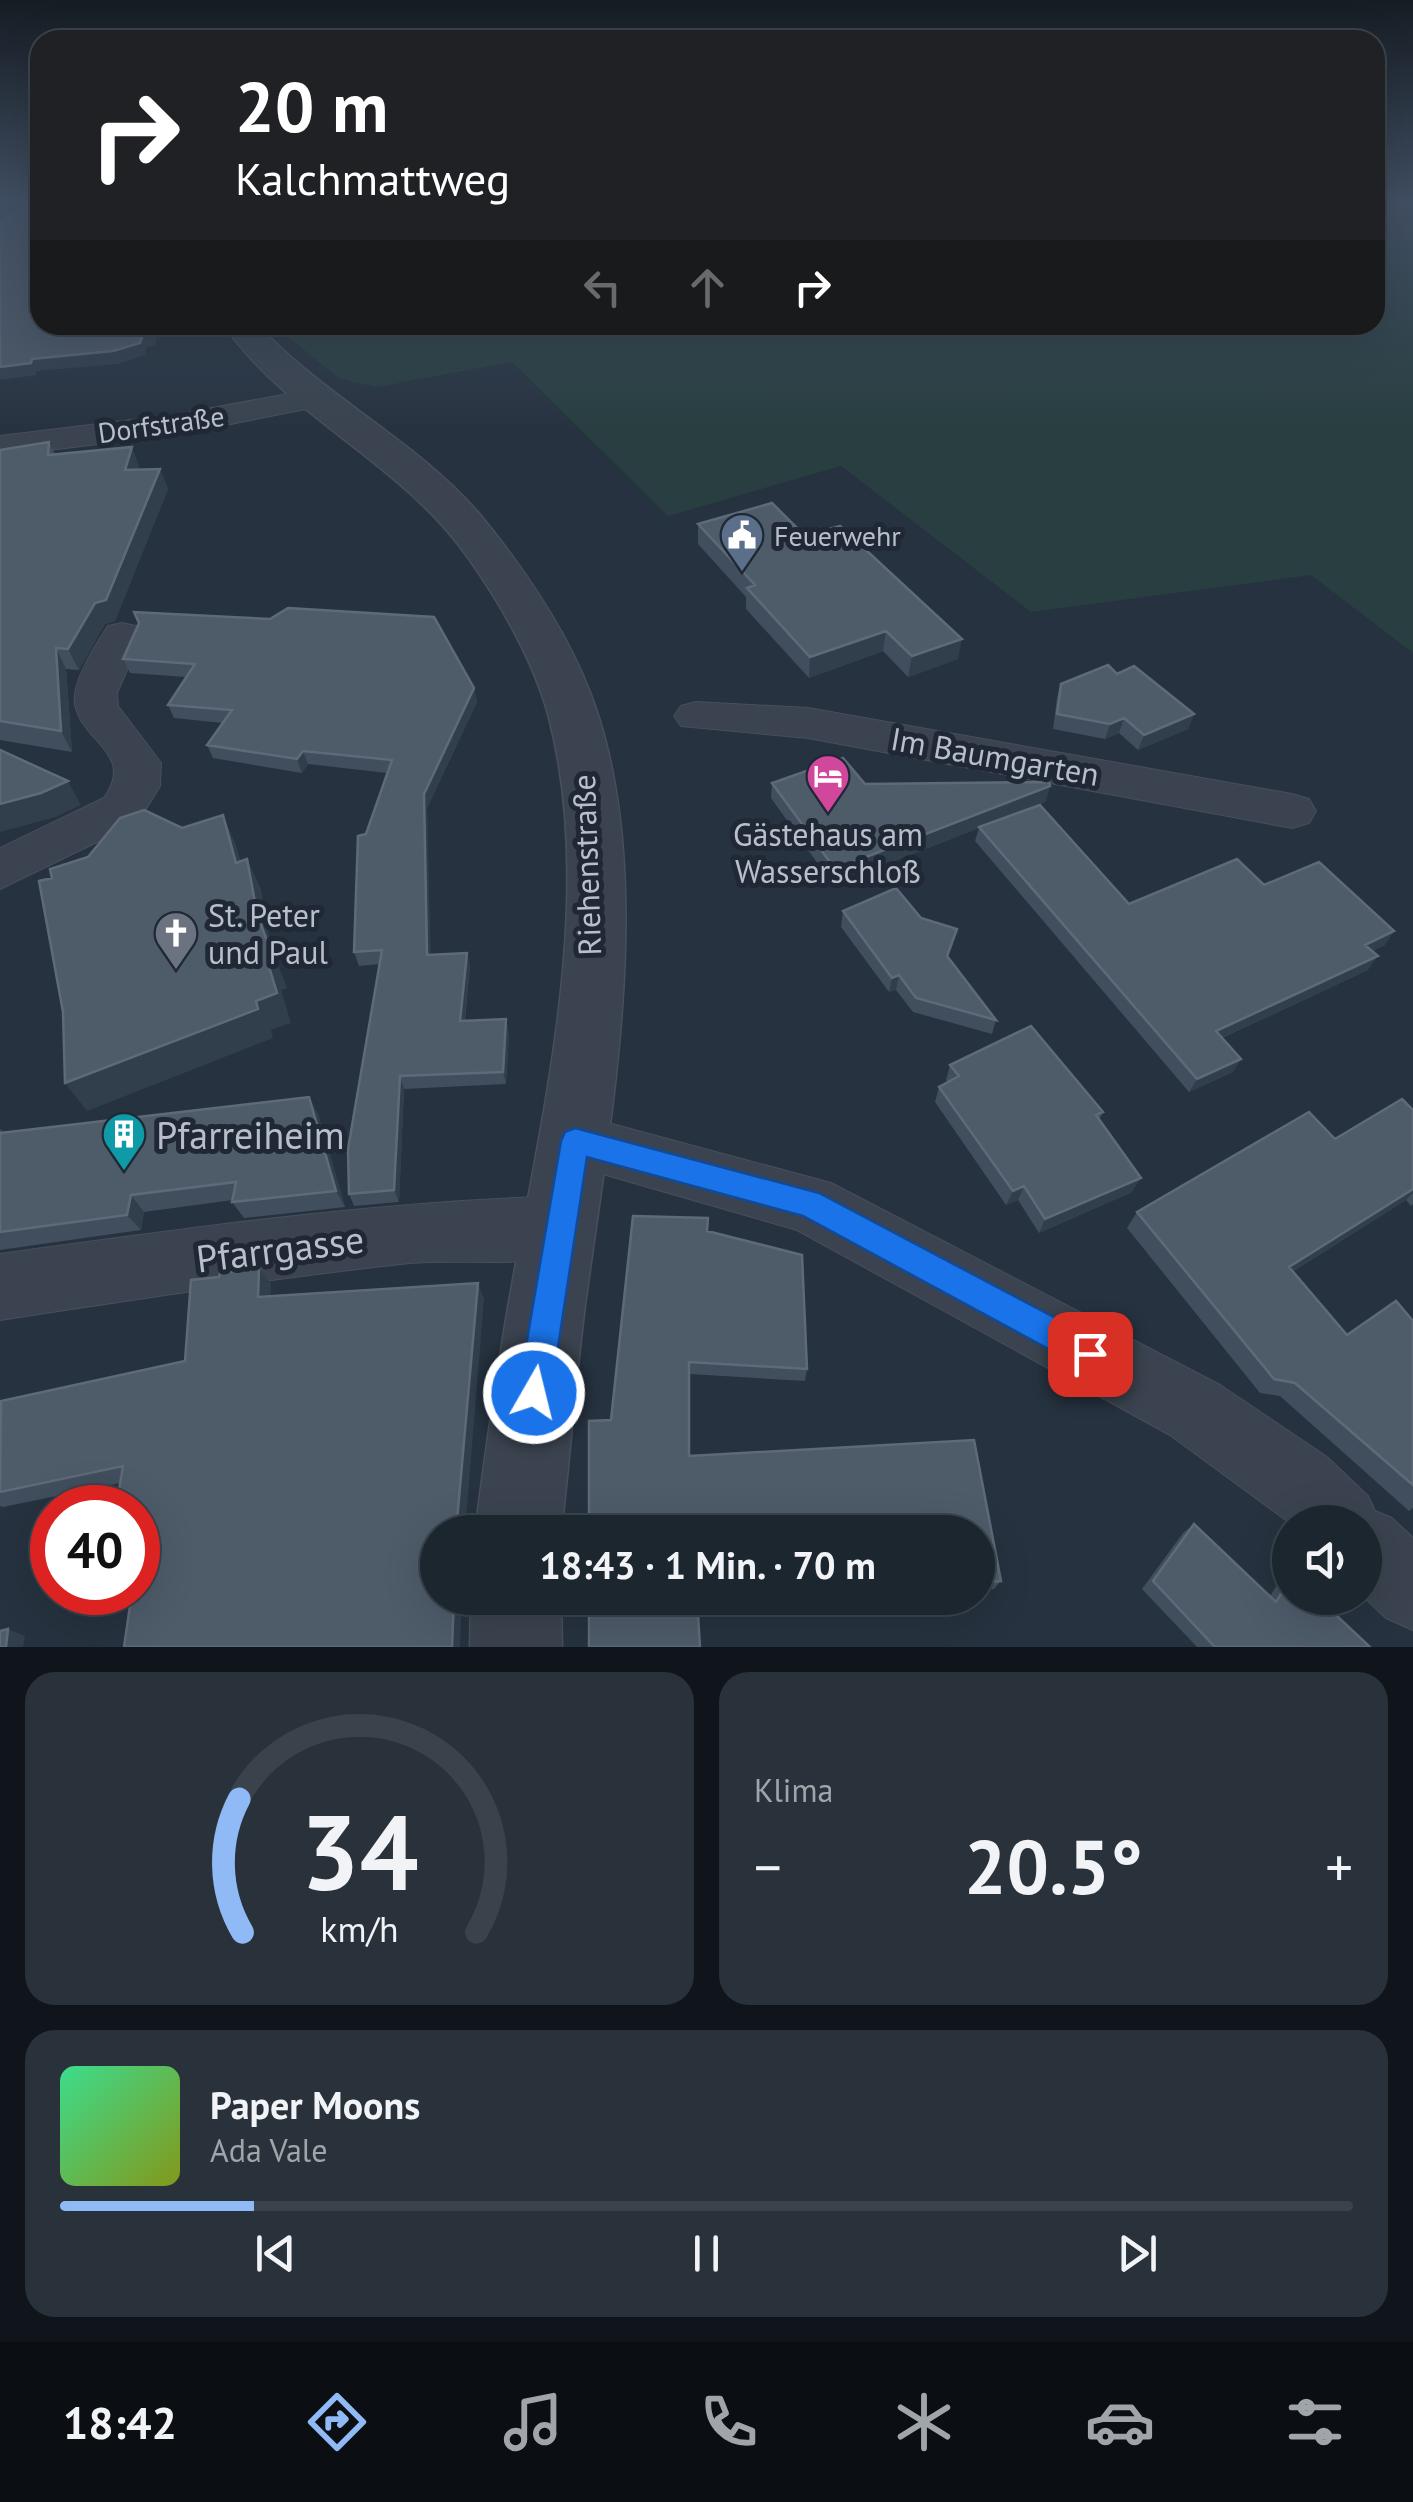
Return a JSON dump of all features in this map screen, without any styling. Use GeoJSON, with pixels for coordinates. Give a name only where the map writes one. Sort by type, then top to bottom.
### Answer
{"type":"FeatureCollection","features":[{"type":"Feature","properties":{"kind":"street","name":"Riehenstraße"},"geometry":{"type":"LineString","coordinates":[[251,335],[392,454],[463,521],[524,606],[580,742],[589,821],[593,937],[575,1141],[538,1358],[520,1515]]}},
{"type":"Feature","properties":{"kind":"street","name":"Dorfstraße"},"geometry":{"type":"LineString","coordinates":[[0,446],[180,424],[320,397]]}},
{"type":"Feature","properties":{"kind":"street"},"geometry":{"type":"LineString","coordinates":[[0,870],[121,810],[137,786],[138,763],[97,708],[96,693],[122,634]]}},
{"type":"Feature","properties":{"kind":"street","name":"Im Baumgarten"},"geometry":{"type":"LineString","coordinates":[[696,716],[808,723],[1292,811]]}},
{"type":"Feature","properties":{"kind":"street"},"geometry":{"type":"LineString","coordinates":[[575,1141],[808,1204],[1195,1410],[1301,1483],[1324,1505]]}},
{"type":"Feature","properties":{"kind":"street","name":"Pfarrgasse"},"geometry":{"type":"LineString","coordinates":[[0,1287],[285,1245],[426,1231],[562,1228]]}},
{"type":"Feature","properties":{"kind":"street"},"geometry":{"type":"LineString","coordinates":[[1382,1561],[1413,1591]]}},
{"type":"Feature","properties":{"kind":"street"},"geometry":{"type":"LineString","coordinates":[[516,1615],[516,1647]]}},
{"type":"Feature","properties":{"kind":"green space"},"geometry":{"type":"Polygon","coordinates":[[[1385,278],[1413,278],[1413,653],[1311,575],[1031,612],[841,466],[668,516],[512,362],[377,387],[340,379],[285,335],[1385,335],[1385,278]]]}},
{"type":"Feature","properties":{"kind":"building"},"geometry":{"type":"Polygon","coordinates":[[[0,278],[30,278],[30,335],[143,335],[140,343],[113,351],[32,359],[31,363],[0,367],[0,278]]]}},
{"type":"Feature","properties":{"kind":"building"},"geometry":{"type":"Polygon","coordinates":[[[49,442],[48,455],[132,447],[125,470],[160,469],[106,600],[95,603],[68,649],[56,648],[61,731],[0,721],[0,450],[49,442]]]}},
{"type":"Feature","properties":{"kind":"building"},"geometry":{"type":"Polygon","coordinates":[[[772,503],[805,536],[840,526],[962,639],[912,656],[886,631],[810,657],[747,588],[755,585],[698,524],[772,503]]]}},
{"type":"Feature","properties":{"kind":"building"},"geometry":{"type":"Polygon","coordinates":[[[288,608],[434,617],[474,688],[424,794],[427,955],[467,953],[460,1021],[506,1019],[503,1072],[400,1076],[394,1190],[349,1194],[348,1149],[382,950],[354,952],[358,836],[366,834],[392,760],[303,751],[297,759],[207,745],[232,710],[168,705],[195,664],[123,659],[139,623],[134,612],[270,619],[288,608]]]}},
{"type":"Feature","properties":{"kind":"building"},"geometry":{"type":"Polygon","coordinates":[[[1108,665],[1117,674],[1134,666],[1194,714],[1144,735],[1124,718],[1110,724],[1057,714],[1061,684],[1108,665]]]}},
{"type":"Feature","properties":{"kind":"building"},"geometry":{"type":"Polygon","coordinates":[[[0,750],[68,781],[0,804],[0,750]]]}},
{"type":"Feature","properties":{"kind":"building"},"geometry":{"type":"Polygon","coordinates":[[[843,758],[865,784],[1049,782],[1050,786],[835,869],[772,783],[843,758]]]}},
{"type":"Feature","properties":{"kind":"building"},"geometry":{"type":"Polygon","coordinates":[[[1040,805],[1129,904],[1237,859],[1264,885],[1319,862],[1394,931],[1365,945],[1378,956],[1216,1031],[1241,1059],[1197,1079],[979,827],[1040,805]]]}},
{"type":"Feature","properties":{"kind":"building","name":"St. Peter und Paul"},"geometry":{"type":"Polygon","coordinates":[[[144,810],[182,828],[223,815],[236,863],[247,859],[257,913],[273,958],[267,960],[277,993],[256,1001],[258,1009],[65,1083],[63,1012],[39,881],[52,878],[50,869],[88,857],[120,818],[144,810]]]}},
{"type":"Feature","properties":{"kind":"building"},"geometry":{"type":"Polygon","coordinates":[[[896,888],[921,918],[957,929],[947,956],[996,1020],[916,998],[899,975],[892,978],[843,911],[896,888]]]}},
{"type":"Feature","properties":{"kind":"building"},"geometry":{"type":"Polygon","coordinates":[[[1031,1026],[1103,1112],[1096,1115],[1141,1178],[1045,1219],[1024,1186],[1013,1191],[939,1087],[959,1076],[950,1065],[1031,1026]]]}},
{"type":"Feature","properties":{"kind":"building","name":"Pfarreiheim"},"geometry":{"type":"Polygon","coordinates":[[[309,1097],[336,1191],[232,1202],[236,1182],[131,1195],[127,1215],[0,1232],[0,1133],[309,1097]]]}},
{"type":"Feature","properties":{"kind":"building"},"geometry":{"type":"Polygon","coordinates":[[[1402,1099],[1413,1110],[1413,1189],[1289,1267],[1347,1335],[1396,1301],[1413,1321],[1413,1485],[1295,1383],[1274,1379],[1137,1212],[1309,1112],[1335,1139],[1402,1099]]]}},
{"type":"Feature","properties":{"kind":"building"},"geometry":{"type":"Polygon","coordinates":[[[633,1216],[708,1218],[707,1231],[802,1255],[807,1369],[689,1362],[689,1456],[974,1440],[988,1515],[589,1515],[589,1421],[611,1420],[633,1216]]]}},
{"type":"Feature","properties":{"kind":"building"},"geometry":{"type":"Polygon","coordinates":[[[259,1268],[258,1297],[478,1283],[458,1515],[420,1515],[420,1615],[453,1615],[452,1647],[124,1647],[129,1615],[160,1615],[160,1485],[120,1485],[123,1466],[0,1492],[1,1401],[185,1361],[191,1280],[219,1277],[220,1273],[259,1268]]]}},
{"type":"Feature","properties":{"kind":"building"},"geometry":{"type":"Polygon","coordinates":[[[1194,1524],[1272,1598],[1272,1615],[1336,1615],[1370,1647],[1215,1647],[1153,1581],[1194,1524]]]}},
{"type":"Feature","properties":{"kind":"building"},"geometry":{"type":"Polygon","coordinates":[[[995,1550],[1001,1581],[995,1582],[995,1550]]]}},
{"type":"Feature","properties":{"kind":"building"},"geometry":{"type":"Polygon","coordinates":[[[589,1615],[698,1615],[700,1647],[589,1647],[589,1615]]]}},
{"type":"Feature","properties":{"kind":"building"},"geometry":{"type":"Polygon","coordinates":[[[8,1629],[6,1647],[0,1647],[0,1631],[8,1629]]]}},
{"type":"Feature","properties":{"kind":"place","name":"Feuerwehr"},"geometry":{"type":"Point","coordinates":[742,573]}},
{"type":"Feature","properties":{"kind":"place","name":"Gästehaus am Wasserschloß"},"geometry":{"type":"Point","coordinates":[828,814]}},
{"type":"Feature","properties":{"kind":"place","name":"St. Peter und Paul"},"geometry":{"type":"Point","coordinates":[176,971]}},
{"type":"Feature","properties":{"kind":"place","name":"Pfarreiheim"},"geometry":{"type":"Point","coordinates":[124,1172]}},
{"type":"Feature","properties":{"kind":"route"},"geometry":{"type":"LineString","coordinates":[[534,1393],[575,1141],[808,1204],[1090,1354]]}}]}
